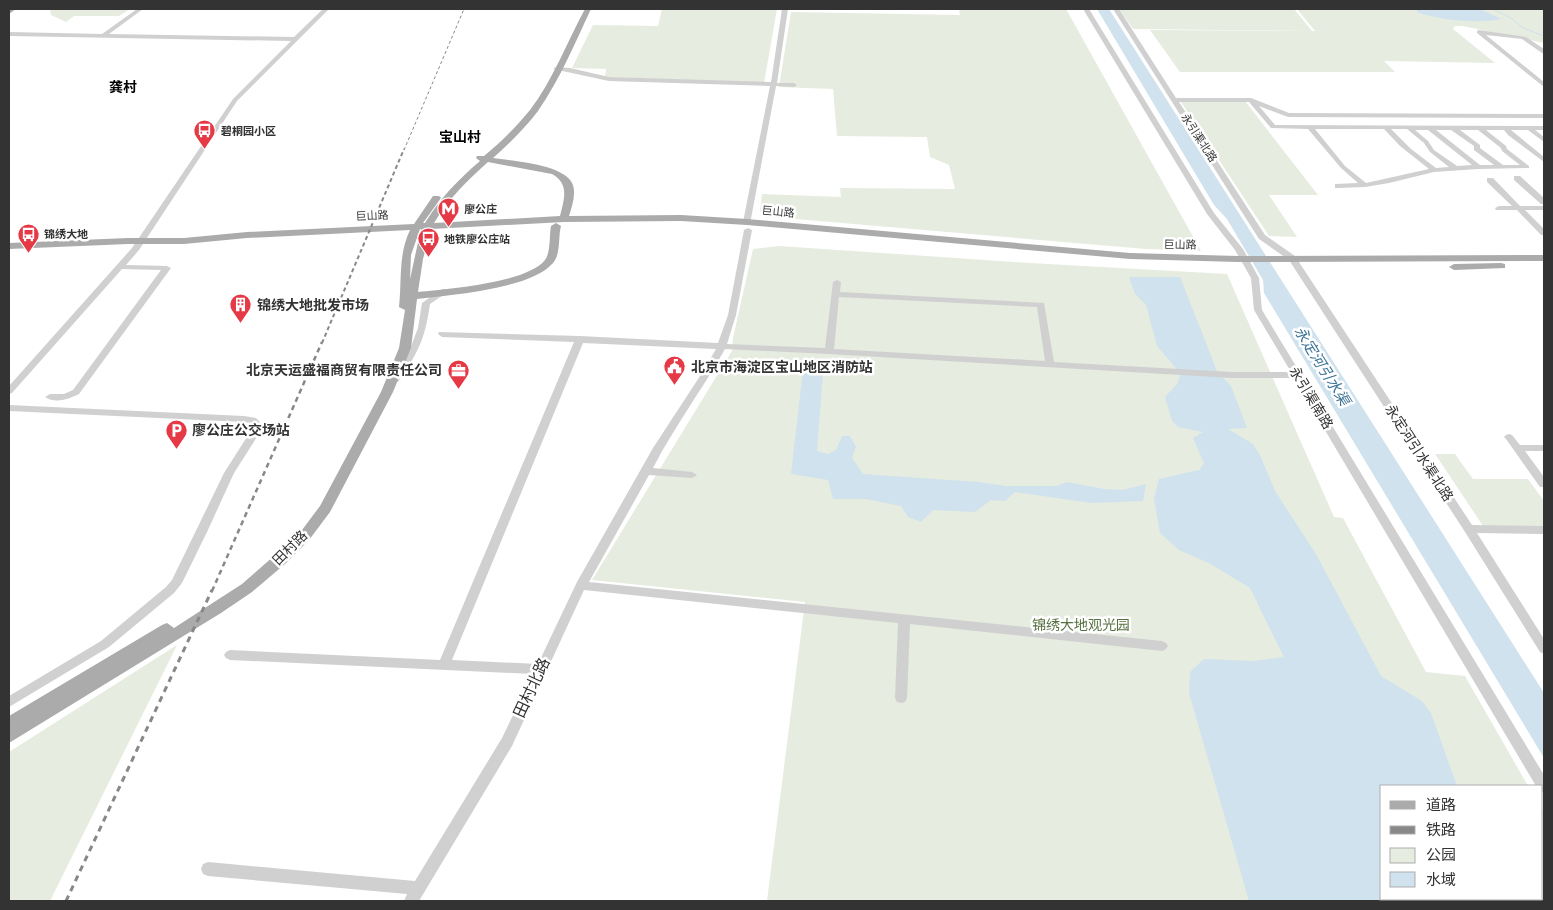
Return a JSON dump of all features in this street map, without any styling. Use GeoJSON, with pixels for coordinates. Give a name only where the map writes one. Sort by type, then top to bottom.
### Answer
{"type":"FeatureCollection","features":[{"type":"Feature","properties":{"kind":"main road"},"geometry":{"type":"LineString","coordinates":[[9,12],[13,9]]}},
{"type":"Feature","properties":{"kind":"main road"},"geometry":{"type":"LineString","coordinates":[[415,242],[458,184],[481,158],[508,133],[530,107],[583,9]]}},
{"type":"Feature","properties":{"kind":"main road"},"geometry":{"type":"LineString","coordinates":[[415,242],[423,215],[447,184],[524,124],[544,94],[588,9]]}},
{"type":"Feature","properties":{"kind":"main road"},"geometry":{"type":"LineString","coordinates":[[481,158],[555,172],[565,177],[569,185],[564,219]]}},
{"type":"Feature","properties":{"kind":"main road","name":"巨山路"},"geometry":{"type":"LineString","coordinates":[[9,248],[139,244],[247,234],[564,219],[681,218],[1121,263],[1294,262],[1544,265]]}},
{"type":"Feature","properties":{"kind":"main road"},"geometry":{"type":"LineString","coordinates":[[409,297],[508,282],[533,274],[549,262],[556,226]]}},
{"type":"Feature","properties":{"kind":"main road","name":"巨山路"},"geometry":{"type":"LineString","coordinates":[[139,244],[183,246],[556,226],[747,226]]}},
{"type":"Feature","properties":{"kind":"main road","name":"田村路"},"geometry":{"type":"LineString","coordinates":[[9,736],[216,609],[246,588],[280,560],[304,536],[324,508],[387,392],[405,348],[409,297],[404,262],[415,242]]}},
{"type":"Feature","properties":{"kind":"main road","name":"巨山路"},"geometry":{"type":"LineString","coordinates":[[1294,262],[1544,258]]}},
{"type":"Feature","properties":{"kind":"main road","name":"田村路"},"geometry":{"type":"LineString","coordinates":[[9,724],[209,604],[271,558],[296,532],[317,505],[377,394],[398,340],[409,297]]}},
{"type":"Feature","properties":{"kind":"street"},"geometry":{"type":"LineString","coordinates":[[105,34],[140,9]]}},
{"type":"Feature","properties":{"kind":"street"},"geometry":{"type":"LineString","coordinates":[[9,391],[121,267],[139,244],[235,100],[326,9]]}},
{"type":"Feature","properties":{"kind":"street","name":"田村北路"},"geometry":{"type":"LineString","coordinates":[[412,901],[507,742],[581,585],[658,448],[707,373],[722,346],[732,315],[774,85],[785,9]]}},
{"type":"Feature","properties":{"kind":"street","name":"永引渠南路"},"geometry":{"type":"LineString","coordinates":[[1086,9],[1210,214],[1239,249],[1255,278],[1258,310],[1543,785]]}},
{"type":"Feature","properties":{"kind":"street","name":"永引渠北路"},"geometry":{"type":"LineString","coordinates":[[1116,9],[1262,237],[1294,262]]}},
{"type":"Feature","properties":{"kind":"street"},"geometry":{"type":"LineString","coordinates":[[1544,52],[1524,38],[1479,32],[1544,85]]}},
{"type":"Feature","properties":{"kind":"street"},"geometry":{"type":"LineString","coordinates":[[9,34],[105,34],[294,39]]}},
{"type":"Feature","properties":{"kind":"street"},"geometry":{"type":"LineString","coordinates":[[9,39],[41,38],[60,34]]}},
{"type":"Feature","properties":{"kind":"street"},"geometry":{"type":"LineString","coordinates":[[556,69],[580,70],[597,77],[609,79],[794,85]]}},
{"type":"Feature","properties":{"kind":"street"},"geometry":{"type":"LineString","coordinates":[[1175,100],[1250,100],[1288,115],[1544,116]]}},
{"type":"Feature","properties":{"kind":"street"},"geometry":{"type":"LineString","coordinates":[[1250,100],[1273,127],[1544,128]]}},
{"type":"Feature","properties":{"kind":"street"},"geometry":{"type":"LineString","coordinates":[[1413,115],[1424,126],[1451,144],[1455,150],[1478,167]]}},
{"type":"Feature","properties":{"kind":"street"},"geometry":{"type":"LineString","coordinates":[[1311,128],[1343,167],[1365,185]]}},
{"type":"Feature","properties":{"kind":"street"},"geometry":{"type":"LineString","coordinates":[[1386,128],[1402,142],[1407,150],[1434,170]]}},
{"type":"Feature","properties":{"kind":"street"},"geometry":{"type":"LineString","coordinates":[[1410,128],[1426,142],[1432,151],[1455,168]]}},
{"type":"Feature","properties":{"kind":"street"},"geometry":{"type":"LineString","coordinates":[[1453,128],[1478,146],[1476,149],[1486,154],[1501,167]]}},
{"type":"Feature","properties":{"kind":"street"},"geometry":{"type":"LineString","coordinates":[[1338,186],[1365,185],[1434,170],[1478,167],[1527,167],[1504,150],[1504,147],[1480,128]]}},
{"type":"Feature","properties":{"kind":"street"},"geometry":{"type":"LineString","coordinates":[[1506,128],[1510,134],[1544,160]]}},
{"type":"Feature","properties":{"kind":"street"},"geometry":{"type":"LineString","coordinates":[[1531,130],[1544,140]]}},
{"type":"Feature","properties":{"kind":"street"},"geometry":{"type":"LineString","coordinates":[[1517,178],[1544,202]]}},
{"type":"Feature","properties":{"kind":"street"},"geometry":{"type":"LineString","coordinates":[[1490,180],[1544,233]]}},
{"type":"Feature","properties":{"kind":"street"},"geometry":{"type":"LineString","coordinates":[[1499,208],[1544,208]]}},
{"type":"Feature","properties":{"kind":"street","name":"永定河引水渠北路"},"geometry":{"type":"LineString","coordinates":[[1294,262],[1544,649]]}},
{"type":"Feature","properties":{"kind":"street"},"geometry":{"type":"LineString","coordinates":[[50,397],[66,397],[76,392],[167,268],[121,267]]}},
{"type":"Feature","properties":{"kind":"street"},"geometry":{"type":"LineString","coordinates":[[829,351],[837,282]]}},
{"type":"Feature","properties":{"kind":"street"},"geometry":{"type":"LineString","coordinates":[[387,392],[411,357],[422,328],[426,303],[444,291]]}},
{"type":"Feature","properties":{"kind":"street"},"geometry":{"type":"LineString","coordinates":[[836,294],[1041,305],[1050,363]]}},
{"type":"Feature","properties":{"kind":"street"},"geometry":{"type":"LineString","coordinates":[[442,334],[829,351],[1232,375],[1297,376]]}},
{"type":"Feature","properties":{"kind":"street"},"geometry":{"type":"LineString","coordinates":[[444,664],[580,339]]}},
{"type":"Feature","properties":{"kind":"street"},"geometry":{"type":"LineString","coordinates":[[9,408],[244,419],[253,420],[257,424],[257,429],[225,481],[176,583],[158,602],[105,644],[9,702]]}},
{"type":"Feature","properties":{"kind":"street"},"geometry":{"type":"LineString","coordinates":[[1509,437],[1544,484]]}},
{"type":"Feature","properties":{"kind":"street"},"geometry":{"type":"LineString","coordinates":[[1517,448],[1544,448]]}},
{"type":"Feature","properties":{"kind":"street"},"geometry":{"type":"LineString","coordinates":[[646,471],[692,475]]}},
{"type":"Feature","properties":{"kind":"street"},"geometry":{"type":"LineString","coordinates":[[1468,529],[1544,530]]}},
{"type":"Feature","properties":{"kind":"street"},"geometry":{"type":"LineString","coordinates":[[581,585],[1162,646]]}},
{"type":"Feature","properties":{"kind":"street"},"geometry":{"type":"LineString","coordinates":[[902,698],[904,620]]}},
{"type":"Feature","properties":{"kind":"street"},"geometry":{"type":"LineString","coordinates":[[230,654],[541,669]]}},
{"type":"Feature","properties":{"kind":"street"},"geometry":{"type":"LineString","coordinates":[[208,869],[419,888]]}},
{"type":"Feature","properties":{"kind":"green space"},"geometry":{"type":"Polygon","coordinates":[[[50,9],[130,9],[119,16],[74,16],[66,22],[51,15],[50,9]]]}},
{"type":"Feature","properties":{"kind":"green space"},"geometry":{"type":"Polygon","coordinates":[[[662,9],[777,9],[764,83],[605,77],[606,69],[572,68],[593,25],[658,26],[662,9]]]}},
{"type":"Feature","properties":{"kind":"green space"},"geometry":{"type":"Polygon","coordinates":[[[959,9],[1066,9],[1201,251],[1146,249],[772,217],[760,212],[762,194],[841,197],[840,188],[955,189],[949,165],[930,157],[927,137],[837,136],[833,89],[779,87],[791,12],[960,15],[959,9]]]}},
{"type":"Feature","properties":{"kind":"green space"},"geometry":{"type":"Polygon","coordinates":[[[1119,9],[1294,9],[1312,31],[1133,29],[1119,9]]]}},
{"type":"Feature","properties":{"kind":"green space"},"geometry":{"type":"Polygon","coordinates":[[[1297,9],[1544,9],[1544,43],[1463,26],[1455,26],[1453,29],[1495,63],[1384,61],[1395,72],[1180,72],[1150,30],[1315,31],[1297,9]]]}},
{"type":"Feature","properties":{"kind":"green space"},"geometry":{"type":"Polygon","coordinates":[[[1245,101],[1318,195],[1269,195],[1297,237],[1269,236],[1181,102],[1245,101]]]}},
{"type":"Feature","properties":{"kind":"green space","name":"锦绣大地观光园"},"geometry":{"type":"Polygon","coordinates":[[[779,246],[1227,274],[1334,517],[1343,518],[1426,672],[1465,676],[1527,785],[1380,785],[1380,900],[1543,900],[1543,859],[1544,901],[767,901],[805,602],[592,580],[732,351],[733,338],[753,249],[779,246]]]}},
{"type":"Feature","properties":{"kind":"green space"},"geometry":{"type":"Polygon","coordinates":[[[1435,454],[1455,454],[1473,479],[1528,479],[1544,501],[1544,526],[1483,526],[1435,454]]]}},
{"type":"Feature","properties":{"kind":"green space"},"geometry":{"type":"Polygon","coordinates":[[[177,645],[50,901],[9,901],[9,752],[177,645]]]}},
{"type":"Feature","properties":{"kind":"green space","name":"锦绣大地观光园"},"geometry":{"type":"Polygon","coordinates":[[[1543,812],[1544,814],[1543,859],[1543,812]]]}},
{"type":"Feature","properties":{"kind":"water","name":"永定河引水渠"},"geometry":{"type":"Polygon","coordinates":[[[1097,9],[1109,9],[1544,693],[1544,758],[1264,293],[1263,280],[1227,219],[1214,205],[1097,9]]]}},
{"type":"Feature","properties":{"kind":"water"},"geometry":{"type":"Polygon","coordinates":[[[1417,9],[1480,9],[1501,19],[1470,21],[1447,19],[1425,15],[1417,12],[1417,9]]]}},
{"type":"Feature","properties":{"kind":"water"},"geometry":{"type":"Polygon","coordinates":[[[1129,277],[1180,277],[1217,371],[1231,386],[1247,428],[1228,429],[1253,444],[1261,457],[1275,491],[1316,554],[1381,676],[1422,701],[1431,713],[1457,785],[1380,785],[1380,900],[1502,901],[1249,901],[1189,693],[1190,672],[1204,659],[1253,661],[1284,657],[1250,588],[1209,563],[1179,550],[1160,533],[1154,498],[1159,479],[1199,470],[1204,463],[1193,438],[1203,432],[1178,427],[1172,421],[1165,397],[1177,384],[1180,376],[1175,367],[1157,346],[1146,305],[1135,294],[1129,277]]]}},
{"type":"Feature","properties":{"kind":"water"},"geometry":{"type":"Polygon","coordinates":[[[813,359],[824,361],[817,451],[828,454],[836,450],[842,436],[850,436],[856,447],[852,458],[863,474],[978,482],[1006,486],[1056,486],[1067,482],[1104,489],[1123,490],[1146,484],[1143,501],[1092,503],[1015,492],[1005,501],[991,500],[975,512],[933,510],[921,522],[908,517],[901,506],[866,499],[833,499],[828,480],[791,474],[804,361],[813,359]]]}},
{"type":"Feature","properties":{"kind":"waterway"},"geometry":{"type":"LineString","coordinates":[[1493,9],[1511,18],[1523,28],[1544,36]]}},
{"type":"Feature","properties":{"kind":"railway"},"geometry":{"type":"LineString","coordinates":[[404,150],[464,9]]}},
{"type":"Feature","properties":{"kind":"railway"},"geometry":{"type":"LineString","coordinates":[[322,343],[404,149]]}},
{"type":"Feature","properties":{"kind":"railway"},"geometry":{"type":"LineString","coordinates":[[212,591],[322,342]]}},
{"type":"Feature","properties":{"kind":"railway"},"geometry":{"type":"LineString","coordinates":[[66,901],[212,590]]}},
{"type":"Feature","properties":{"kind":"place","name":"碧桐园小区"},"geometry":{"type":"Point","coordinates":[205,150]}},
{"type":"Feature","properties":{"kind":"place","name":"廖公庄"},"geometry":{"type":"Point","coordinates":[448,228]}},
{"type":"Feature","properties":{"kind":"place","name":"锦绣大地"},"geometry":{"type":"Point","coordinates":[28,253]}},
{"type":"Feature","properties":{"kind":"place","name":"地铁廖公庄站"},"geometry":{"type":"Point","coordinates":[428,258]}},
{"type":"Feature","properties":{"kind":"place","name":"锦绣大地批发市场"},"geometry":{"type":"Point","coordinates":[241,324]}},
{"type":"Feature","properties":{"kind":"place","name":"北京市海淀区宝山地区消防站"},"geometry":{"type":"Point","coordinates":[675,386]}},
{"type":"Feature","properties":{"kind":"place","name":"北京天运盛福商贸有限责任公司"},"geometry":{"type":"Point","coordinates":[458,389]}},
{"type":"Feature","properties":{"kind":"place","name":"廖公庄公交场站"},"geometry":{"type":"Point","coordinates":[176,449]}},
{"type":"Feature","properties":{"kind":"district","name":"龚村"},"geometry":{"type":"Point","coordinates":[123,87]}},
{"type":"Feature","properties":{"kind":"district","name":"宝山村"},"geometry":{"type":"Point","coordinates":[460,137]}}]}
